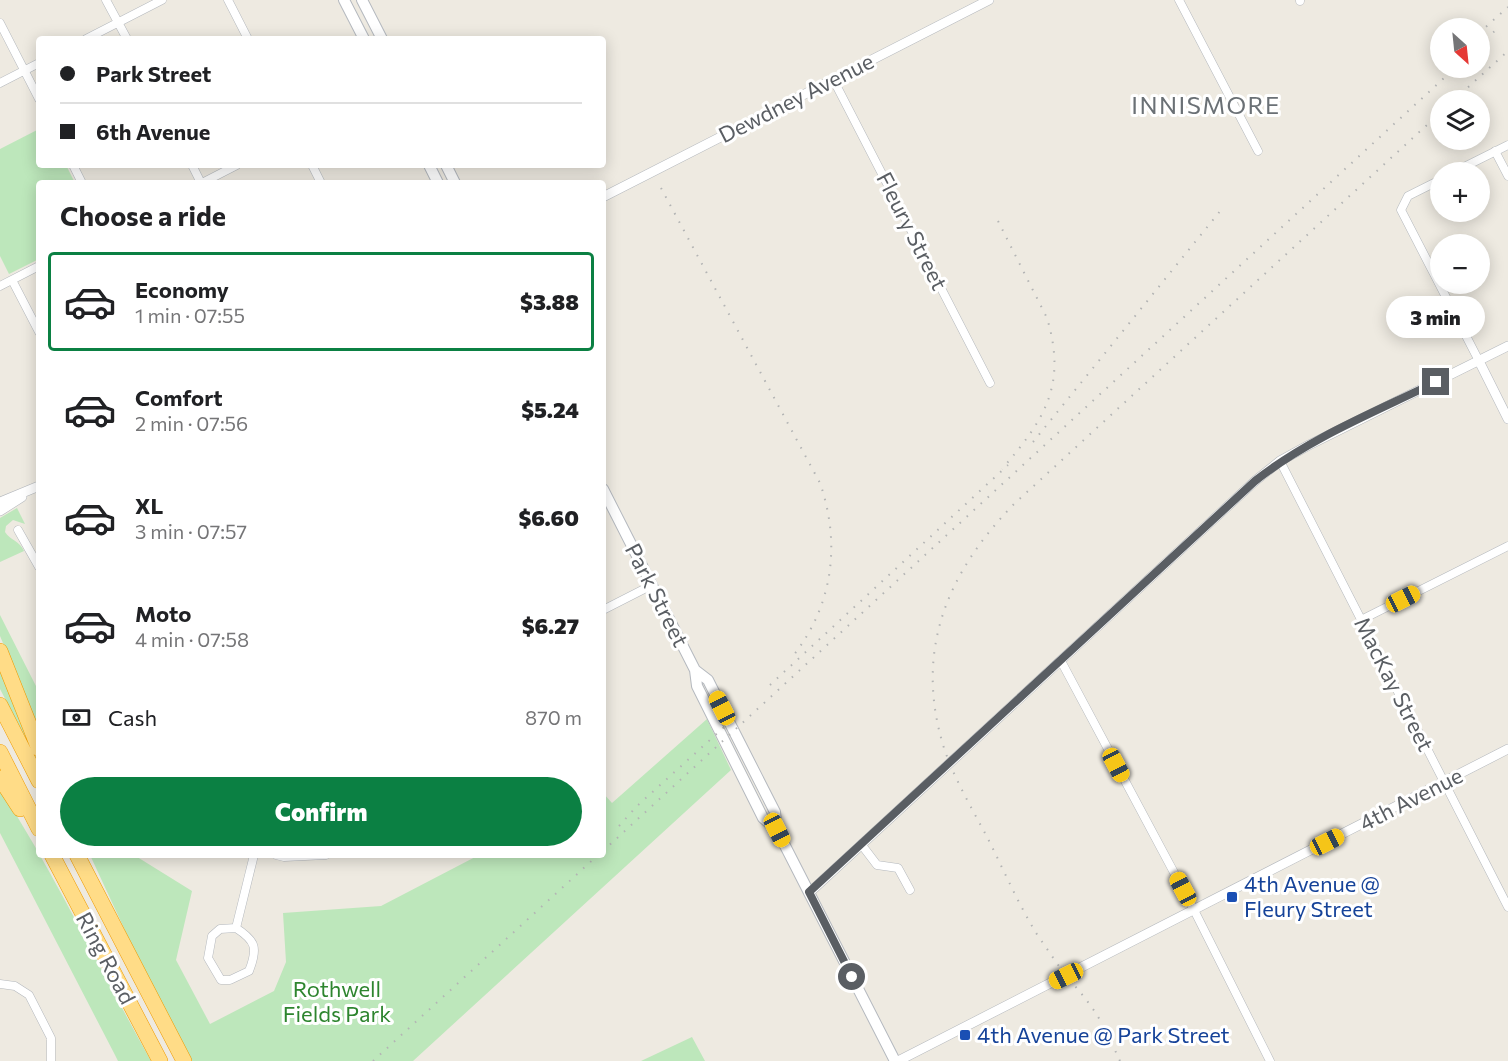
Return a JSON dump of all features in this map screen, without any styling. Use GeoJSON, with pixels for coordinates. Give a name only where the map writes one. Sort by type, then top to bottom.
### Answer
{"type":"FeatureCollection","features":[{"type":"Feature","properties":{"kind":"highway"},"geometry":{"type":"LineString","coordinates":[[0,651],[36,741]]}},
{"type":"Feature","properties":{"kind":"highway"},"geometry":{"type":"LineString","coordinates":[[0,705],[36,775]]}},
{"type":"Feature","properties":{"kind":"highway"},"geometry":{"type":"LineString","coordinates":[[0,752],[36,823]]}},
{"type":"Feature","properties":{"kind":"highway"},"geometry":{"type":"LineString","coordinates":[[0,778],[36,832]]}},
{"type":"Feature","properties":{"kind":"highway","name":"Ring Road"},"geometry":{"type":"LineString","coordinates":[[53,858],[160,1061]]}},
{"type":"Feature","properties":{"kind":"highway","name":"Ring Road"},"geometry":{"type":"LineString","coordinates":[[80,858],[184,1061]]}},
{"type":"Feature","properties":{"kind":"main road"},"geometry":{"type":"LineString","coordinates":[[344,0],[362,36]]}},
{"type":"Feature","properties":{"kind":"main road"},"geometry":{"type":"LineString","coordinates":[[362,0],[380,36]]}},
{"type":"Feature","properties":{"kind":"main road","name":"Park Street"},"geometry":{"type":"LineString","coordinates":[[606,495],[695,670],[697,687],[763,818],[777,830],[897,1061]]}},
{"type":"Feature","properties":{"kind":"street"},"geometry":{"type":"LineString","coordinates":[[106,0],[125,36]]}},
{"type":"Feature","properties":{"kind":"street"},"geometry":{"type":"LineString","coordinates":[[92,36],[162,0]]}},
{"type":"Feature","properties":{"kind":"street"},"geometry":{"type":"LineString","coordinates":[[228,0],[246,36]]}},
{"type":"Feature","properties":{"kind":"street","name":"Dewdney Avenue"},"geometry":{"type":"LineString","coordinates":[[606,195],[989,0]]}},
{"type":"Feature","properties":{"kind":"street"},"geometry":{"type":"LineString","coordinates":[[1179,0],[1258,151]]}},
{"type":"Feature","properties":{"kind":"street"},"geometry":{"type":"LineString","coordinates":[[0,23],[36,93]]}},
{"type":"Feature","properties":{"kind":"street"},"geometry":{"type":"LineString","coordinates":[[0,83],[36,64]]}},
{"type":"Feature","properties":{"kind":"street","name":"Fleury Street"},"geometry":{"type":"LineString","coordinates":[[833,79],[990,383]]}},
{"type":"Feature","properties":{"kind":"street"},"geometry":{"type":"LineString","coordinates":[[1474,162],[1508,145]]}},
{"type":"Feature","properties":{"kind":"street"},"geometry":{"type":"LineString","coordinates":[[1495,151],[1508,176]]}},
{"type":"Feature","properties":{"kind":"street"},"geometry":{"type":"LineString","coordinates":[[207,180],[231,168]]}},
{"type":"Feature","properties":{"kind":"street"},"geometry":{"type":"LineString","coordinates":[[1430,185],[1408,196],[1401,210],[1508,419]]}},
{"type":"Feature","properties":{"kind":"street"},"geometry":{"type":"LineString","coordinates":[[0,286],[36,267]]}},
{"type":"Feature","properties":{"kind":"street"},"geometry":{"type":"LineString","coordinates":[[12,279],[36,326]]}},
{"type":"Feature","properties":{"kind":"street"},"geometry":{"type":"LineString","coordinates":[[809,892],[1255,481],[1281,461],[1309,445],[1508,346]]}},
{"type":"Feature","properties":{"kind":"street","name":"MacKay Street"},"geometry":{"type":"LineString","coordinates":[[1281,461],[1508,907]]}},
{"type":"Feature","properties":{"kind":"street"},"geometry":{"type":"LineString","coordinates":[[1,498],[36,488]]}},
{"type":"Feature","properties":{"kind":"street"},"geometry":{"type":"LineString","coordinates":[[0,511],[36,488]]}},
{"type":"Feature","properties":{"kind":"street"},"geometry":{"type":"LineString","coordinates":[[18,530],[36,562]]}},
{"type":"Feature","properties":{"kind":"street"},"geometry":{"type":"LineString","coordinates":[[1361,620],[1508,546]]}},
{"type":"Feature","properties":{"kind":"street"},"geometry":{"type":"LineString","coordinates":[[606,608],[652,585]]}},
{"type":"Feature","properties":{"kind":"street"},"geometry":{"type":"LineString","coordinates":[[1061,661],[1194,910],[1270,1061]]}},
{"type":"Feature","properties":{"kind":"street","name":"4th Avenue"},"geometry":{"type":"LineString","coordinates":[[897,1061],[1508,749]]}},
{"type":"Feature","properties":{"kind":"street"},"geometry":{"type":"LineString","coordinates":[[861,844],[877,865],[898,868],[910,890]]}},
{"type":"Feature","properties":{"kind":"street"},"geometry":{"type":"LineString","coordinates":[[236,928],[253,858]]}},
{"type":"Feature","properties":{"kind":"street"},"geometry":{"type":"LineString","coordinates":[[236,928],[254,942],[254,959],[249,971],[230,980],[220,980],[208,958],[212,936],[220,929],[236,928]]}},
{"type":"Feature","properties":{"kind":"street"},"geometry":{"type":"LineString","coordinates":[[0,984],[15,986],[29,995],[51,1038],[51,1061]]}},
{"type":"Feature","properties":{"kind":"green space"},"geometry":{"type":"Polygon","coordinates":[[[36,131],[36,168],[68,168],[74,180],[36,180],[36,260],[9,274],[0,256],[0,149],[36,131]]]}},
{"type":"Feature","properties":{"kind":"green space"},"geometry":{"type":"Polygon","coordinates":[[[17,508],[25,524],[13,520],[6,526],[5,532],[24,551],[0,562],[0,518],[17,508]]]}},
{"type":"Feature","properties":{"kind":"green space"},"geometry":{"type":"Polygon","coordinates":[[[0,615],[36,686],[36,722],[0,636],[0,615]]]}},
{"type":"Feature","properties":{"kind":"green space"},"geometry":{"type":"Polygon","coordinates":[[[0,661],[36,752],[36,758],[0,689],[0,661]]]}},
{"type":"Feature","properties":{"kind":"green space","name":"Rothwell Fields Park"},"geometry":{"type":"Polygon","coordinates":[[[707,719],[731,770],[413,1061],[192,1061],[148,980],[91,858],[139,858],[192,891],[176,960],[210,1024],[274,991],[286,962],[283,913],[381,906],[473,858],[606,858],[606,796],[612,803],[707,719]]]}},
{"type":"Feature","properties":{"kind":"green space"},"geometry":{"type":"Polygon","coordinates":[[[0,789],[36,849],[36,858],[41,858],[59,889],[151,1061],[118,1061],[0,833],[0,789]]]}},
{"type":"Feature","properties":{"kind":"green space"},"geometry":{"type":"Polygon","coordinates":[[[692,1037],[705,1061],[641,1061],[692,1037]]]}},
{"type":"Feature","properties":{"kind":"railway"},"geometry":{"type":"LineString","coordinates":[[1490,23],[1508,7]]}},
{"type":"Feature","properties":{"kind":"railway"},"geometry":{"type":"LineString","coordinates":[[1490,35],[1497,29]]}},
{"type":"Feature","properties":{"kind":"railway"},"geometry":{"type":"LineString","coordinates":[[1465,90],[1508,51]]}},
{"type":"Feature","properties":{"kind":"railway"},"geometry":{"type":"LineString","coordinates":[[606,848],[1444,78]]}},
{"type":"Feature","properties":{"kind":"railway"},"geometry":{"type":"LineString","coordinates":[[1120,1061],[1095,1012],[1063,972],[1031,924],[948,759],[936,713],[933,679],[935,647],[942,616],[954,587],[970,558],[1014,504],[1430,122]]}},
{"type":"Feature","properties":{"kind":"railway"},"geometry":{"type":"LineString","coordinates":[[661,188],[820,483],[827,506],[831,551],[825,595],[807,636],[793,656]]}},
{"type":"Feature","properties":{"kind":"railway"},"geometry":{"type":"LineString","coordinates":[[1033,442],[1221,210]]}},
{"type":"Feature","properties":{"kind":"railway"},"geometry":{"type":"LineString","coordinates":[[998,221],[1047,318],[1053,342],[1054,363],[1053,382],[1040,417],[1030,434],[1002,469]]}},
{"type":"Feature","properties":{"kind":"railway"},"geometry":{"type":"LineString","coordinates":[[770,685],[1008,465]]}},
{"type":"Feature","properties":{"kind":"railway"},"geometry":{"type":"LineString","coordinates":[[619,826],[637,806],[733,719]]}},
{"type":"Feature","properties":{"kind":"railway"},"geometry":{"type":"LineString","coordinates":[[373,1061],[595,858]]}},
{"type":"Feature","properties":{"kind":"place","name":"4th Avenue @ Fleury Street"},"geometry":{"type":"Point","coordinates":[1232,897]}},
{"type":"Feature","properties":{"kind":"place","name":"4th Avenue @ Park Street"},"geometry":{"type":"Point","coordinates":[965,1035]}},
{"type":"Feature","properties":{"kind":"district","name":"INNISMORE"},"geometry":{"type":"Point","coordinates":[1206,106]}},
{"type":"Feature","properties":{"kind":"route"},"geometry":{"type":"LineString","coordinates":[[852,977],[809,892],[1255,481],[1281,461],[1309,445],[1436,382]]}}]}
